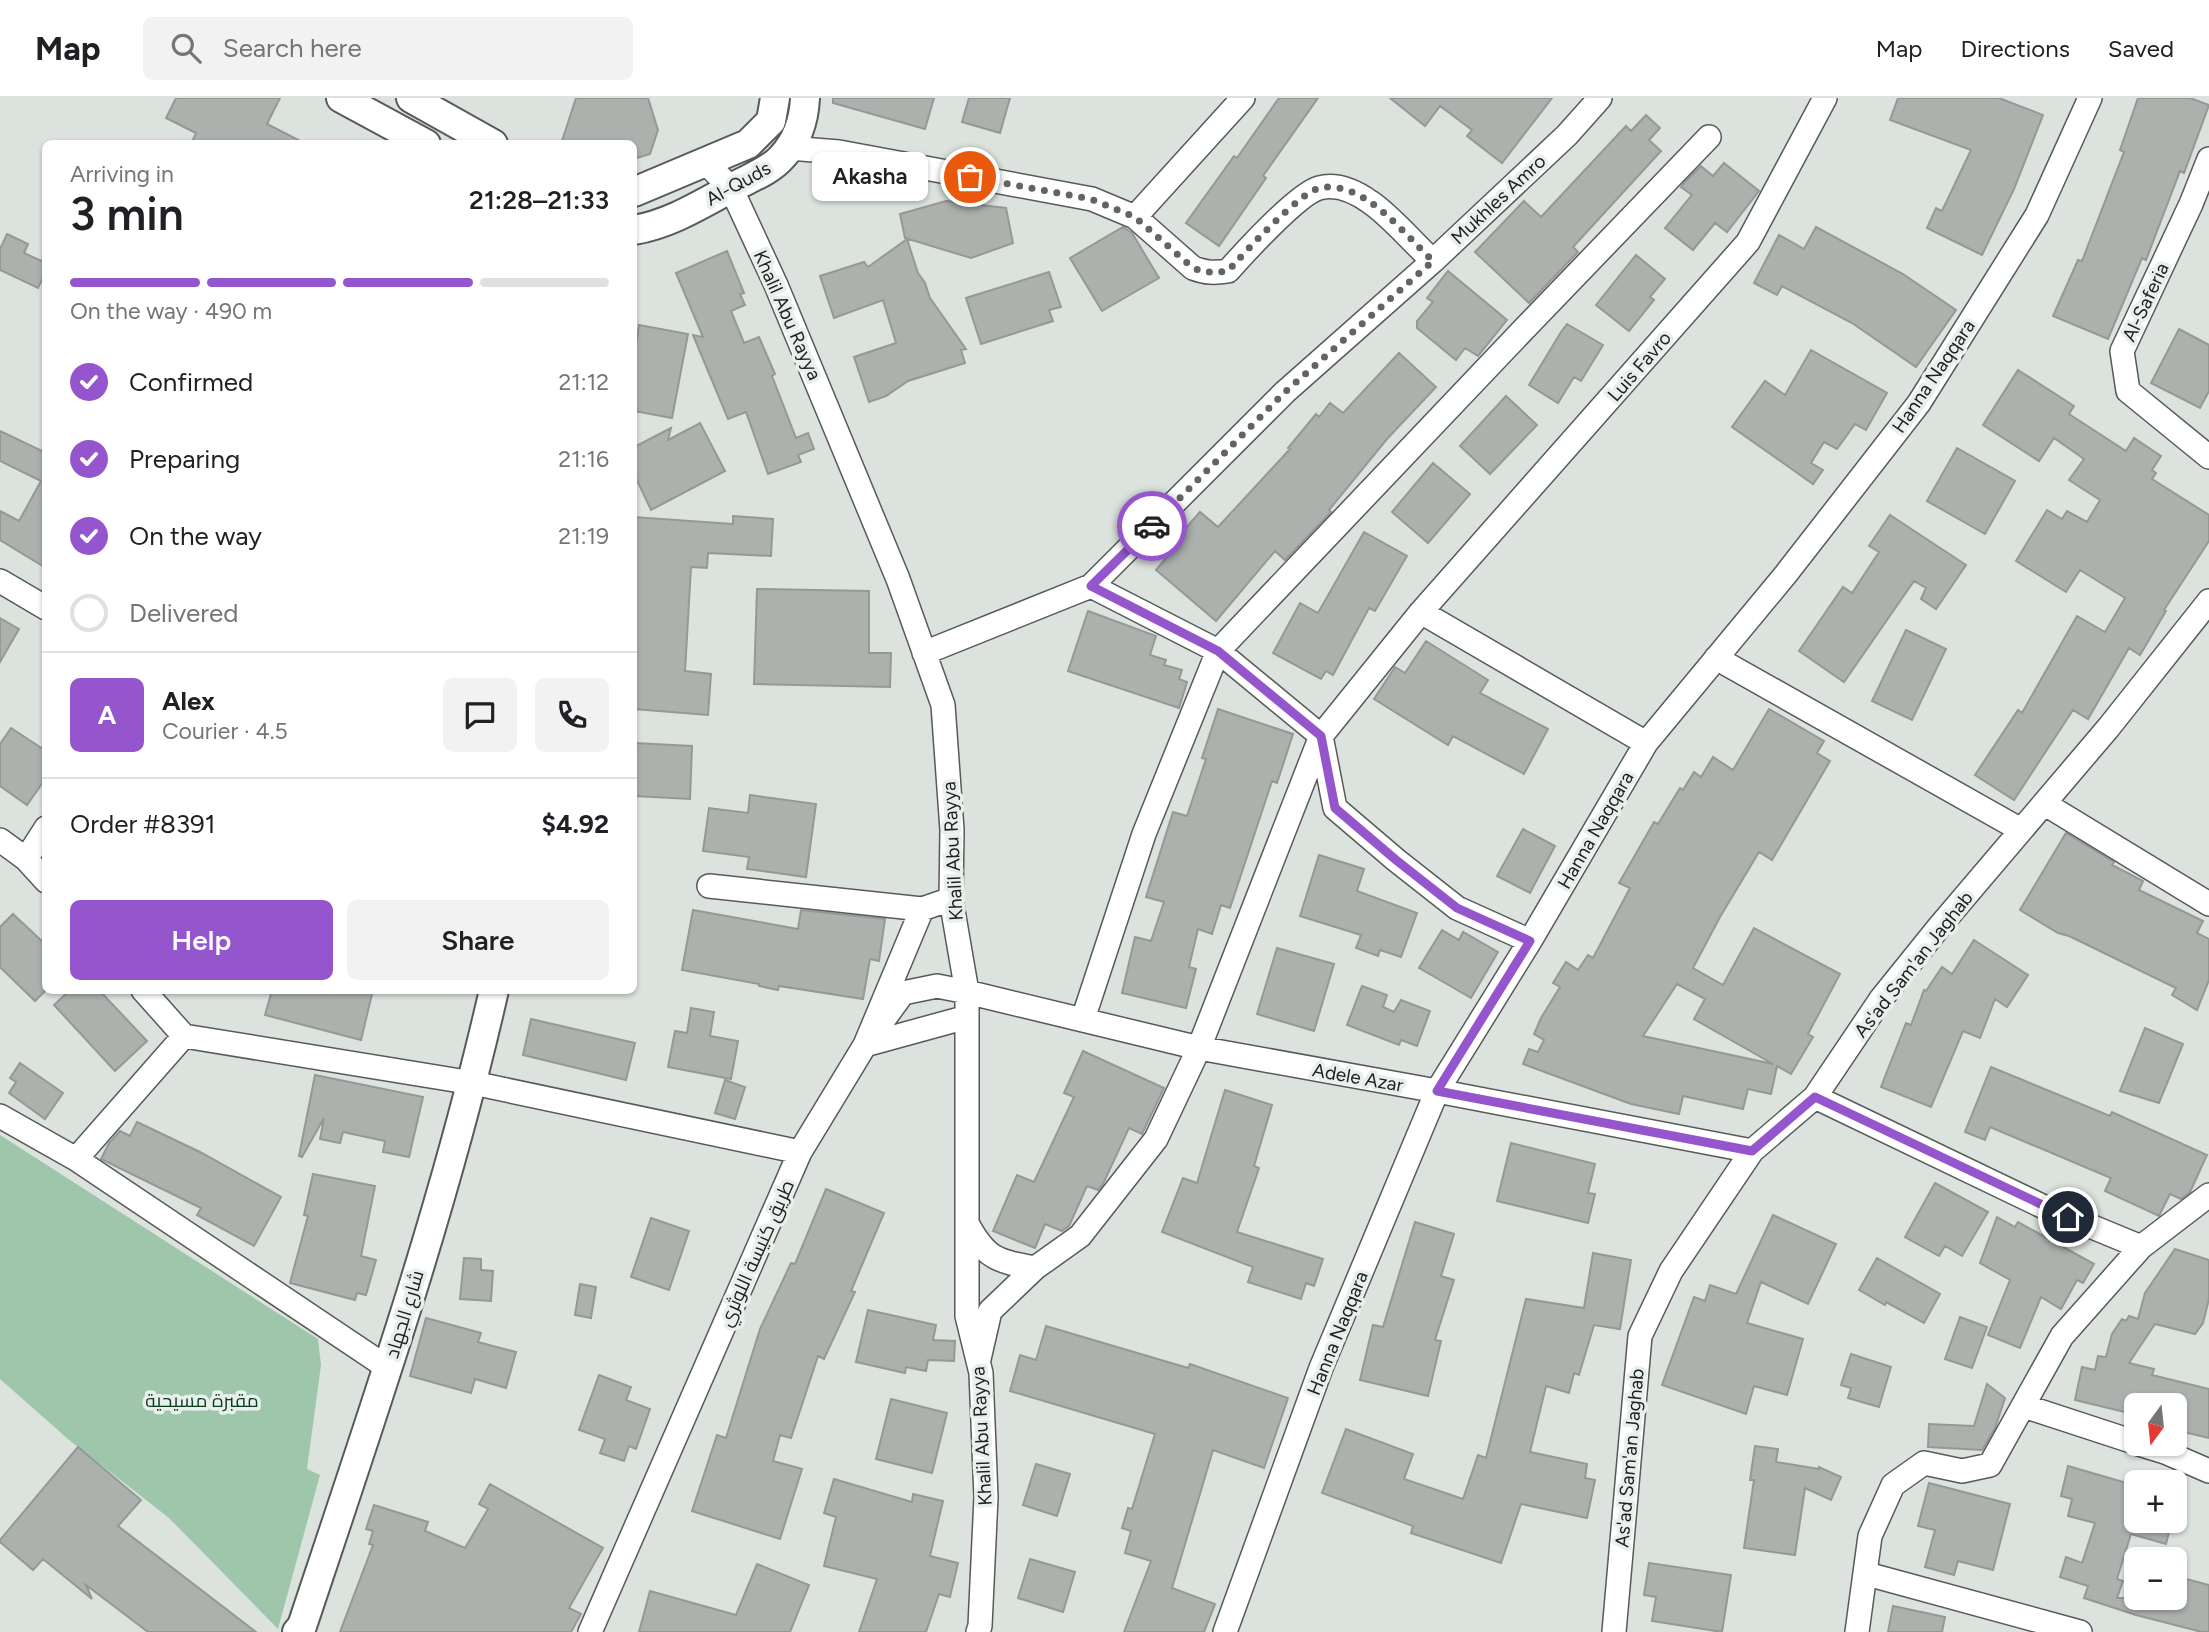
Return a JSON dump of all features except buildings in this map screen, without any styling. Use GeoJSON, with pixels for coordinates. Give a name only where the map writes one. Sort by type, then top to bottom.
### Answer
{"type":"FeatureCollection","features":[{"type":"Feature","properties":{"kind":"street"},"geometry":{"type":"LineString","coordinates":[[341,98],[419,140]]}},
{"type":"Feature","properties":{"kind":"street"},"geometry":{"type":"LineString","coordinates":[[411,98],[486,140]]}},
{"type":"Feature","properties":{"kind":"street","name":"Al-Quds"},"geometry":{"type":"LineString","coordinates":[[637,191],[748,144],[771,121],[775,98]]}},
{"type":"Feature","properties":{"kind":"street","name":"Al-Quds"},"geometry":{"type":"LineString","coordinates":[[637,230],[673,219],[768,169],[782,158],[800,130],[805,98]]}},
{"type":"Feature","properties":{"kind":"street"},"geometry":{"type":"LineString","coordinates":[[1135,217],[1243,98]]}},
{"type":"Feature","properties":{"kind":"street","name":"Mukhles Amro"},"geometry":{"type":"LineString","coordinates":[[1091,586],[1285,392],[1433,261],[1567,135],[1600,98]]}},
{"type":"Feature","properties":{"kind":"street","name":"Luis Favro"},"geometry":{"type":"LineString","coordinates":[[978,1363],[990,1311],[1035,1268],[1080,1236],[1156,1139],[1199,1048],[1321,736],[1421,612],[1748,242],[1825,98]]}},
{"type":"Feature","properties":{"kind":"street","name":"Hanna Naqqara"},"geometry":{"type":"LineString","coordinates":[[1225,1632],[1321,1368],[1437,1091],[1530,941],[1646,743],[1786,574],[1919,403],[2037,215],[2090,98]]}},
{"type":"Feature","properties":{"kind":"street"},"geometry":{"type":"LineString","coordinates":[[1083,1019],[1144,834],[1218,651],[1709,137]]}},
{"type":"Feature","properties":{"kind":"street"},"geometry":{"type":"LineString","coordinates":[[789,148],[839,152],[1091,199],[1135,217],[1193,268],[1214,273],[1228,271],[1303,196],[1320,188],[1337,187],[1372,202],[1433,261]]}},
{"type":"Feature","properties":{"kind":"street","name":"Al-Saferia"},"geometry":{"type":"LineString","coordinates":[[2209,159],[2192,204],[2122,351],[2128,391],[2209,457]]}},
{"type":"Feature","properties":{"kind":"street","name":"Khalil Abu Rayya"},"geometry":{"type":"LineString","coordinates":[[705,162],[731,188],[776,285],[898,579],[943,705],[952,830],[950,899],[967,992],[967,1316],[981,1373],[986,1497],[986,1630]]}},
{"type":"Feature","properties":{"kind":"street"},"geometry":{"type":"LineString","coordinates":[[0,581],[42,606]]}},
{"type":"Feature","properties":{"kind":"street"},"geometry":{"type":"LineString","coordinates":[[924,653],[1091,586],[1218,651],[1321,736],[1335,808],[1457,908],[1530,941]]}},
{"type":"Feature","properties":{"kind":"street","name":"As'ad Sam'an Jaghab"},"geometry":{"type":"LineString","coordinates":[[1614,1632],[1640,1336],[1671,1271],[1752,1151],[1815,1097],[1881,999],[2045,804],[2209,601]]}},
{"type":"Feature","properties":{"kind":"street"},"geometry":{"type":"LineString","coordinates":[[1421,612],[1646,743]]}},
{"type":"Feature","properties":{"kind":"street"},"geometry":{"type":"LineString","coordinates":[[1716,658],[2021,830]]}},
{"type":"Feature","properties":{"kind":"street"},"geometry":{"type":"LineString","coordinates":[[2045,804],[2209,904]]}},
{"type":"Feature","properties":{"kind":"street"},"geometry":{"type":"LineString","coordinates":[[26,859],[42,834]]}},
{"type":"Feature","properties":{"kind":"street"},"geometry":{"type":"LineString","coordinates":[[0,839],[26,859],[42,877]]}},
{"type":"Feature","properties":{"kind":"street"},"geometry":{"type":"LineString","coordinates":[[709,886],[922,909],[950,899]]}},
{"type":"Feature","properties":{"kind":"street","name":"طريق كنيسة اللوثري"},"geometry":{"type":"LineString","coordinates":[[590,1632],[800,1152],[865,1045],[922,909]]}},
{"type":"Feature","properties":{"kind":"street","name":"Adele Azar"},"geometry":{"type":"LineString","coordinates":[[865,1045],[903,993],[937,986],[1199,1048],[1752,1151]]}},
{"type":"Feature","properties":{"kind":"street"},"geometry":{"type":"LineString","coordinates":[[147,994],[184,1036],[473,1083],[800,1152]]}},
{"type":"Feature","properties":{"kind":"street","name":"شارع الجهاد"},"geometry":{"type":"LineString","coordinates":[[297,1632],[302,1626],[388,1368],[473,1083],[493,994]]}},
{"type":"Feature","properties":{"kind":"street"},"geometry":{"type":"LineString","coordinates":[[865,1045],[967,1017]]}},
{"type":"Feature","properties":{"kind":"street"},"geometry":{"type":"LineString","coordinates":[[76,1159],[184,1036]]}},
{"type":"Feature","properties":{"kind":"street"},"geometry":{"type":"LineString","coordinates":[[1815,1097],[2044,1207],[2141,1247]]}},
{"type":"Feature","properties":{"kind":"street"},"geometry":{"type":"LineString","coordinates":[[0,1116],[76,1159],[388,1368]]}},
{"type":"Feature","properties":{"kind":"street"},"geometry":{"type":"LineString","coordinates":[[1857,1632],[1867,1574],[1870,1536],[1893,1485],[1924,1463],[1962,1471],[1990,1465],[2062,1336],[2141,1247],[2209,1195]]}},
{"type":"Feature","properties":{"kind":"street"},"geometry":{"type":"LineString","coordinates":[[967,1223],[980,1246],[1002,1262],[1035,1268]]}},
{"type":"Feature","properties":{"kind":"street"},"geometry":{"type":"LineString","coordinates":[[2024,1406],[2124,1438]]}},
{"type":"Feature","properties":{"kind":"street"},"geometry":{"type":"LineString","coordinates":[[2174,1456],[2209,1471]]}},
{"type":"Feature","properties":{"kind":"street"},"geometry":{"type":"LineString","coordinates":[[1867,1574],[2080,1632]]}},
{"type":"Feature","properties":{"kind":"green space","name":"مقبرة مسيحية"},"geometry":{"type":"Polygon","coordinates":[[[0,1135],[318,1339],[321,1365],[307,1469],[320,1475],[278,1629],[169,1518],[68,1439],[0,1379],[0,1135]]]}},
{"type":"Feature","properties":{"kind":"way so far"},"geometry":{"type":"LineString","coordinates":[[970,177],[1091,199],[1135,217],[1193,268],[1214,273],[1228,271],[1303,196],[1320,188],[1337,187],[1372,202],[1433,261],[1285,392],[1152,526]]}},
{"type":"Feature","properties":{"kind":"place","name":"Akasha"},"geometry":{"type":"Point","coordinates":[970,177]}},
{"type":"Feature","properties":{"kind":"route"},"geometry":{"type":"LineString","coordinates":[[1152,526],[1091,586],[1218,651],[1321,736],[1335,808],[1457,908],[1530,941],[1437,1091],[1752,1151],[1815,1097],[2068,1217]]}}]}
